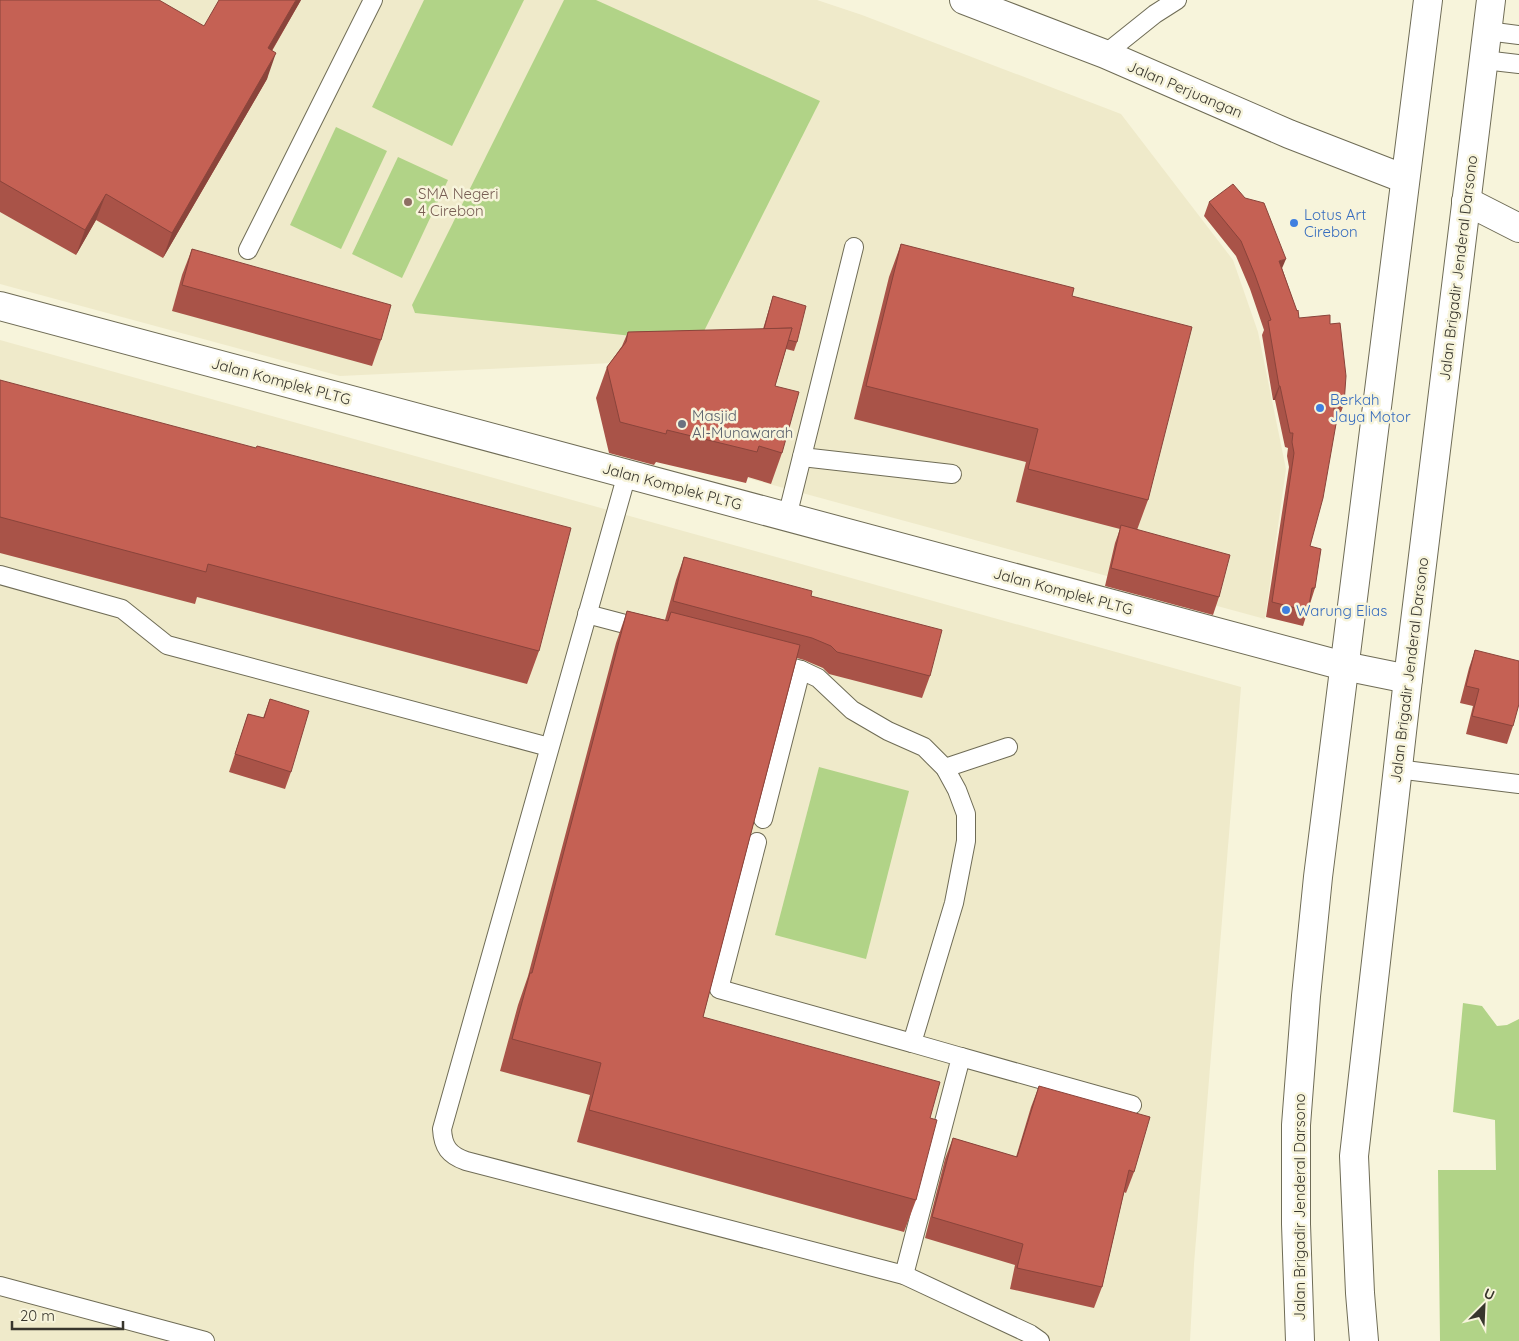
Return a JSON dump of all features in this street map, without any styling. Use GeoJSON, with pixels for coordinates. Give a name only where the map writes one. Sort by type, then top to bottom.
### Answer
{"type":"FeatureCollection","features":[{"type":"Feature","properties":{"kind":"main road","name":"Jalan Perjuangan"},"geometry":{"type":"LineString","coordinates":[[964,0],[1105,54],[1289,134],[1405,180]]}},
{"type":"Feature","properties":{"kind":"main road","name":"Jalan Brigadir Jenderal Darsono"},"geometry":{"type":"LineString","coordinates":[[1300,1341],[1296,1224],[1296,1124],[1306,996],[1318,878],[1428,0]]}},
{"type":"Feature","properties":{"kind":"main road","name":"Jalan Brigadir Jenderal Darsono"},"geometry":{"type":"LineString","coordinates":[[1364,1341],[1354,1156],[1397,769],[1492,0]]}},
{"type":"Feature","properties":{"kind":"main road"},"geometry":{"type":"LineString","coordinates":[[1466,201],[1519,228]]}},
{"type":"Feature","properties":{"kind":"main road","name":"Jalan Komplek PLTG"},"geometry":{"type":"LineString","coordinates":[[0,306],[1344,666],[1408,679]]}},
{"type":"Feature","properties":{"kind":"lane"},"geometry":{"type":"LineString","coordinates":[[248,250],[373,0]]}},
{"type":"Feature","properties":{"kind":"lane"},"geometry":{"type":"LineString","coordinates":[[1105,54],[1155,14],[1177,0]]}},
{"type":"Feature","properties":{"kind":"lane"},"geometry":{"type":"LineString","coordinates":[[1488,31],[1519,35]]}},
{"type":"Feature","properties":{"kind":"lane"},"geometry":{"type":"LineString","coordinates":[[1484,60],[1519,64]]}},
{"type":"Feature","properties":{"kind":"lane"},"geometry":{"type":"LineString","coordinates":[[787,517],[854,247]]}},
{"type":"Feature","properties":{"kind":"lane"},"geometry":{"type":"LineString","coordinates":[[802,457],[952,474]]}},
{"type":"Feature","properties":{"kind":"lane"},"geometry":{"type":"LineString","coordinates":[[627,474],[442,1128],[443,1140],[454,1157],[466,1161],[904,1275],[1030,1334],[1040,1341]]}},
{"type":"Feature","properties":{"kind":"lane"},"geometry":{"type":"LineString","coordinates":[[0,575],[122,609],[167,645],[549,747]]}},
{"type":"Feature","properties":{"kind":"lane"},"geometry":{"type":"LineString","coordinates":[[587,614],[661,634]]}},
{"type":"Feature","properties":{"kind":"lane"},"geometry":{"type":"LineString","coordinates":[[754,658],[801,670],[818,678],[852,710],[888,731],[924,747],[945,768],[958,790],[966,814],[966,841],[954,903],[912,1043]]}},
{"type":"Feature","properties":{"kind":"lane"},"geometry":{"type":"LineString","coordinates":[[763,819],[801,670]]}},
{"type":"Feature","properties":{"kind":"lane"},"geometry":{"type":"LineString","coordinates":[[945,768],[1008,747]]}},
{"type":"Feature","properties":{"kind":"lane"},"geometry":{"type":"LineString","coordinates":[[1397,769],[1519,784]]}},
{"type":"Feature","properties":{"kind":"lane"},"geometry":{"type":"LineString","coordinates":[[757,842],[719,989],[1132,1105]]}},
{"type":"Feature","properties":{"kind":"lane"},"geometry":{"type":"LineString","coordinates":[[904,1275],[961,1057]]}},
{"type":"Feature","properties":{"kind":"lane"},"geometry":{"type":"LineString","coordinates":[[0,1286],[205,1341]]}},
{"type":"Feature","properties":{"kind":"shaded area"},"geometry":{"type":"Polygon","coordinates":[[[0,0],[817,0],[862,15],[1121,114],[1233,260],[1258,332],[1286,469],[1265,619],[747,478],[738,357],[340,376],[0,284],[0,0]]]}},
{"type":"Feature","properties":{"kind":"shaded area"},"geometry":{"type":"Polygon","coordinates":[[[0,340],[1241,687],[1194,1264],[1190,1341],[0,1341],[0,340]]]}},
{"type":"Feature","properties":{"kind":"green space"},"geometry":{"type":"Polygon","coordinates":[[[424,0],[524,0],[452,146],[372,107],[424,0]]]}},
{"type":"Feature","properties":{"kind":"green space"},"geometry":{"type":"Polygon","coordinates":[[[564,0],[596,0],[820,101],[698,343],[415,313],[412,305],[564,0]]]}},
{"type":"Feature","properties":{"kind":"green space"},"geometry":{"type":"Polygon","coordinates":[[[336,127],[387,151],[341,249],[290,225],[336,127]]]}},
{"type":"Feature","properties":{"kind":"green space"},"geometry":{"type":"Polygon","coordinates":[[[398,157],[448,180],[402,278],[352,254],[398,157]]]}},
{"type":"Feature","properties":{"kind":"green space"},"geometry":{"type":"Polygon","coordinates":[[[819,767],[909,791],[866,959],[775,935],[819,767]]]}},
{"type":"Feature","properties":{"kind":"green space"},"geometry":{"type":"Polygon","coordinates":[[[1463,1003],[1482,1006],[1497,1026],[1507,1025],[1519,1019],[1519,1341],[1440,1341],[1438,1170],[1496,1170],[1495,1120],[1453,1112],[1463,1003]]]}},
{"type":"Feature","properties":{"kind":"building"},"geometry":{"type":"Polygon","coordinates":[[[0,0],[159,0],[204,26],[219,0],[296,0],[268,48],[276,53],[172,233],[106,194],[85,230],[0,181],[0,0]]]}},
{"type":"Feature","properties":{"kind":"building"},"geometry":{"type":"Polygon","coordinates":[[[1233,184],[1245,198],[1264,203],[1286,259],[1279,261],[1298,310],[1299,318],[1330,315],[1330,324],[1340,323],[1346,376],[1344,404],[1333,402],[1336,424],[1323,498],[1310,546],[1321,549],[1315,588],[1312,588],[1308,611],[1272,602],[1294,453],[1293,433],[1290,433],[1279,386],[1268,321],[1271,320],[1255,275],[1241,241],[1209,202],[1233,184]]]}},
{"type":"Feature","properties":{"kind":"building"},"geometry":{"type":"Polygon","coordinates":[[[901,244],[1074,288],[1072,296],[1192,327],[1148,500],[1028,469],[1038,429],[866,386],[901,244]]]}},
{"type":"Feature","properties":{"kind":"building"},"geometry":{"type":"Polygon","coordinates":[[[192,249],[391,305],[381,340],[182,285],[192,249]]]}},
{"type":"Feature","properties":{"kind":"building"},"geometry":{"type":"Polygon","coordinates":[[[773,296],[806,306],[797,342],[788,340],[792,328],[764,329],[773,296]]]}},
{"type":"Feature","properties":{"kind":"building","name":"Masjid Al-Munawarah"},"geometry":{"type":"Polygon","coordinates":[[[792,328],[775,386],[799,392],[782,453],[759,446],[757,452],[667,430],[666,434],[620,422],[607,367],[626,342],[628,332],[792,328]]]}},
{"type":"Feature","properties":{"kind":"building"},"geometry":{"type":"Polygon","coordinates":[[[0,380],[256,448],[257,446],[571,528],[539,651],[208,564],[206,572],[0,517],[0,380]]]}},
{"type":"Feature","properties":{"kind":"building"},"geometry":{"type":"Polygon","coordinates":[[[1121,525],[1230,555],[1219,597],[1111,568],[1121,525]]]}},
{"type":"Feature","properties":{"kind":"building"},"geometry":{"type":"Polygon","coordinates":[[[684,557],[812,591],[811,596],[942,630],[930,676],[837,652],[831,646],[812,638],[673,601],[684,557]]]}},
{"type":"Feature","properties":{"kind":"building"},"geometry":{"type":"Polygon","coordinates":[[[627,611],[668,621],[671,612],[800,645],[703,1017],[940,1082],[930,1118],[937,1120],[916,1200],[589,1110],[601,1063],[512,1039],[530,973],[532,973],[627,611]]]}},
{"type":"Feature","properties":{"kind":"building"},"geometry":{"type":"Polygon","coordinates":[[[1475,650],[1519,661],[1519,704],[1513,726],[1472,716],[1479,689],[1466,686],[1475,650]]]}},
{"type":"Feature","properties":{"kind":"building"},"geometry":{"type":"Polygon","coordinates":[[[270,699],[309,711],[291,772],[235,754],[248,714],[264,718],[270,699]]]}},
{"type":"Feature","properties":{"kind":"building"},"geometry":{"type":"Polygon","coordinates":[[[1039,1086],[1150,1117],[1134,1172],[1129,1170],[1102,1287],[1017,1268],[1023,1244],[932,1217],[953,1138],[1017,1157],[1039,1086]]]}},
{"type":"Feature","properties":{"kind":"place","name":"SMA Negeri 4 Cirebon"},"geometry":{"type":"Point","coordinates":[408,202]}},
{"type":"Feature","properties":{"kind":"place","name":"Lotus Art Cirebon"},"geometry":{"type":"Point","coordinates":[1294,223]}},
{"type":"Feature","properties":{"kind":"place","name":"Berkah Jaya Motor"},"geometry":{"type":"Point","coordinates":[1320,408]}},
{"type":"Feature","properties":{"kind":"place","name":"Masjid Al-Munawarah"},"geometry":{"type":"Point","coordinates":[682,424]}},
{"type":"Feature","properties":{"kind":"place","name":"Warung Elias"},"geometry":{"type":"Point","coordinates":[1286,610]}}]}
